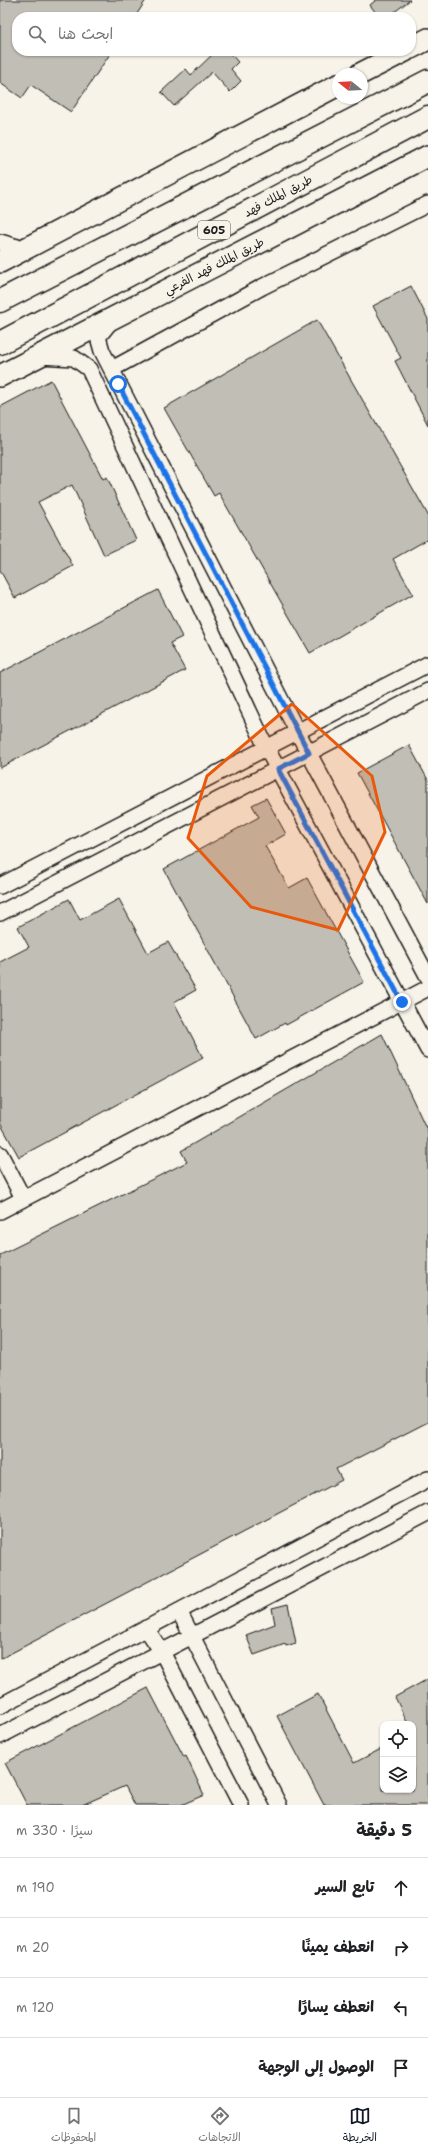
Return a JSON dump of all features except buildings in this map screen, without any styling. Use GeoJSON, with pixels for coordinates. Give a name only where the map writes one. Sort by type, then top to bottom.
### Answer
{"type":"FeatureCollection","features":[{"type":"Feature","properties":{"kind":"highway"},"geometry":{"type":"LineString","coordinates":[[0,301],[428,81]]}},
{"type":"Feature","properties":{"kind":"highway","name":"طريق الملك فهد"},"geometry":{"type":"LineString","coordinates":[[0,343],[428,117]]}},
{"type":"Feature","properties":{"kind":"main road"},"geometry":{"type":"LineString","coordinates":[[416,45],[428,39]]}},
{"type":"Feature","properties":{"kind":"main road"},"geometry":{"type":"LineString","coordinates":[[368,70],[395,56]]}},
{"type":"Feature","properties":{"kind":"main road"},"geometry":{"type":"LineString","coordinates":[[0,262],[332,88]]}},
{"type":"Feature","properties":{"kind":"main road","name":"طريق الملك فهد الفرعي"},"geometry":{"type":"LineString","coordinates":[[0,376],[428,156]]}},
{"type":"Feature","properties":{"kind":"street"},"geometry":{"type":"LineString","coordinates":[[112,369],[262,287],[428,204]]}},
{"type":"Feature","properties":{"kind":"street"},"geometry":{"type":"LineString","coordinates":[[0,242],[24,250]]}},
{"type":"Feature","properties":{"kind":"street"},"geometry":{"type":"LineString","coordinates":[[113,318],[98,337],[102,351],[297,731],[428,977]]}},
{"type":"Feature","properties":{"kind":"street"},"geometry":{"type":"LineString","coordinates":[[39,356],[74,358],[89,369],[266,747],[428,1050]]}},
{"type":"Feature","properties":{"kind":"street"},"geometry":{"type":"LineString","coordinates":[[0,886],[428,664]]}},
{"type":"Feature","properties":{"kind":"street"},"geometry":{"type":"LineString","coordinates":[[0,913],[428,691]]}},
{"type":"Feature","properties":{"kind":"street"},"geometry":{"type":"LineString","coordinates":[[0,1211],[428,988]]}},
{"type":"Feature","properties":{"kind":"street"},"geometry":{"type":"LineString","coordinates":[[0,1154],[23,1198]]}},
{"type":"Feature","properties":{"kind":"street"},"geometry":{"type":"LineString","coordinates":[[0,1706],[428,1479]]}},
{"type":"Feature","properties":{"kind":"street"},"geometry":{"type":"LineString","coordinates":[[0,1736],[428,1513]]}},
{"type":"Feature","properties":{"kind":"street"},"geometry":{"type":"LineString","coordinates":[[179,1611],[193,1635],[279,1805]]}},
{"type":"Feature","properties":{"kind":"street"},"geometry":{"type":"LineString","coordinates":[[146,1628],[162,1652],[241,1805]]}},
{"type":"Feature","properties":{"kind":"highlighted area"},"geometry":{"type":"Polygon","coordinates":[[[292,704],[372,776],[385,832],[338,930],[251,907],[188,838],[207,776],[292,704]]]}},
{"type":"Feature","properties":{"kind":"route"},"geometry":{"type":"LineString","coordinates":[[118,384],[309,753],[278,769],[402,1002]]}}]}
